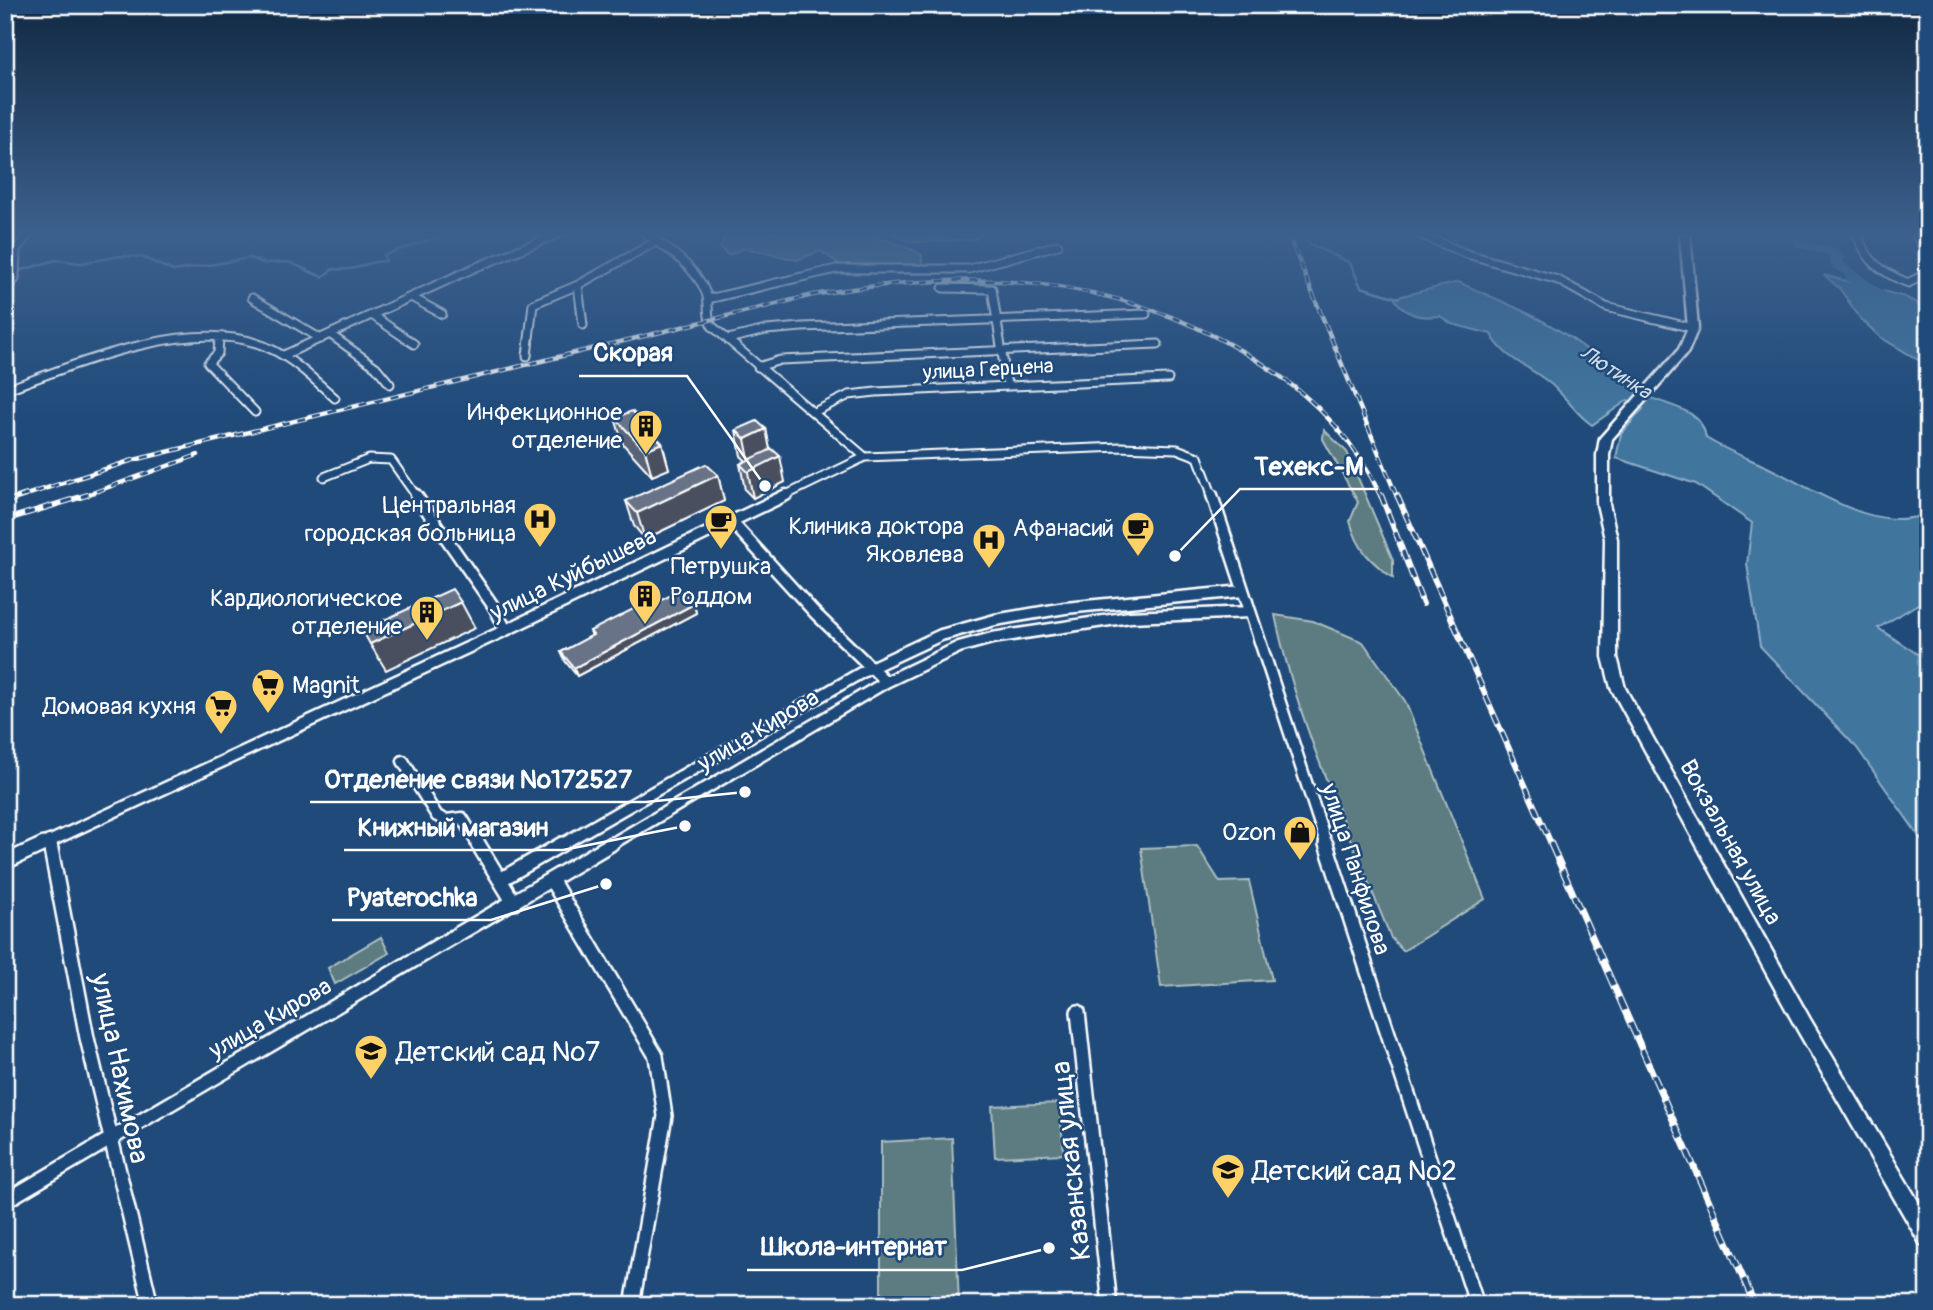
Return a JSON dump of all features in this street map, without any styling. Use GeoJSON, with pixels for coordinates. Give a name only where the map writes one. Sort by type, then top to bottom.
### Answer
{"type":"FeatureCollection","features":[{"type":"Feature","properties":{"kind":"main road"},"geometry":{"type":"LineString","coordinates":[[1690,295],[1693,328]]}},
{"type":"Feature","properties":{"kind":"main road","name":"Вокзальная улица"},"geometry":{"type":"LineString","coordinates":[[1693,328],[1684,350],[1606,438],[1603,504],[1611,539],[1609,657],[1618,688],[1804,1025],[1928,1238]]}},
{"type":"Feature","properties":{"kind":"street"},"geometry":{"type":"LineString","coordinates":[[284,355],[415,295]]}},
{"type":"Feature","properties":{"kind":"street"},"geometry":{"type":"LineString","coordinates":[[527,356],[533,304],[554,295]]}},
{"type":"Feature","properties":{"kind":"street"},"geometry":{"type":"LineString","coordinates":[[579,295],[583,325]]}},
{"type":"Feature","properties":{"kind":"street"},"geometry":{"type":"LineString","coordinates":[[707,295],[708,321],[865,457]]}},
{"type":"Feature","properties":{"kind":"street"},"geometry":{"type":"LineString","coordinates":[[708,299],[724,295]]}},
{"type":"Feature","properties":{"kind":"street"},"geometry":{"type":"LineString","coordinates":[[993,295],[1007,385]]}},
{"type":"Feature","properties":{"kind":"street"},"geometry":{"type":"LineString","coordinates":[[1585,295],[1606,307],[1693,328]]}},
{"type":"Feature","properties":{"kind":"street"},"geometry":{"type":"LineString","coordinates":[[411,297],[442,314]]}},
{"type":"Feature","properties":{"kind":"street"},"geometry":{"type":"LineString","coordinates":[[252,298],[282,313],[321,339]]}},
{"type":"Feature","properties":{"kind":"street"},"geometry":{"type":"LineString","coordinates":[[728,339],[766,330],[802,327],[1146,314]]}},
{"type":"Feature","properties":{"kind":"street"},"geometry":{"type":"LineString","coordinates":[[372,315],[414,344]]}},
{"type":"Feature","properties":{"kind":"street"},"geometry":{"type":"LineString","coordinates":[[331,335],[376,367],[390,384]]}},
{"type":"Feature","properties":{"kind":"street"},"geometry":{"type":"LineString","coordinates":[[219,338],[218,353],[208,363],[256,412]]}},
{"type":"Feature","properties":{"kind":"street"},"geometry":{"type":"LineString","coordinates":[[5,390],[141,344],[219,338],[245,340],[284,355],[335,398]]}},
{"type":"Feature","properties":{"kind":"street"},"geometry":{"type":"LineString","coordinates":[[758,367],[780,360],[1158,344]]}},
{"type":"Feature","properties":{"kind":"street","name":"улица Герцена"},"geometry":{"type":"LineString","coordinates":[[814,412],[849,395],[1168,379]]}},
{"type":"Feature","properties":{"kind":"street","name":"улица Куйбышева"},"geometry":{"type":"LineString","coordinates":[[5,862],[506,630],[865,457],[1121,447],[1177,449],[1188,452]]}},
{"type":"Feature","properties":{"kind":"street","name":"улица Панфилова"},"geometry":{"type":"LineString","coordinates":[[1188,452],[1198,457],[1477,1305]]}},
{"type":"Feature","properties":{"kind":"street"},"geometry":{"type":"LineString","coordinates":[[324,477],[369,459],[382,457],[391,460],[494,607],[506,630]]}},
{"type":"Feature","properties":{"kind":"street"},"geometry":{"type":"LineString","coordinates":[[731,521],[870,669],[886,682]]}},
{"type":"Feature","properties":{"kind":"street","name":"улица Кирова"},"geometry":{"type":"LineString","coordinates":[[500,880],[870,669],[949,633],[1038,612],[1126,599],[1243,592]]}},
{"type":"Feature","properties":{"kind":"street","name":"улица Кирова"},"geometry":{"type":"LineString","coordinates":[[5,1200],[552,881],[886,682],[959,647],[992,638],[1118,619],[1250,612]]}},
{"type":"Feature","properties":{"kind":"street"},"geometry":{"type":"LineString","coordinates":[[403,761],[437,816],[446,820],[462,818],[514,903]]}},
{"type":"Feature","properties":{"kind":"street","name":"улица Нахимова"},"geometry":{"type":"LineString","coordinates":[[49,841],[87,1038],[151,1305]]}},
{"type":"Feature","properties":{"kind":"street"},"geometry":{"type":"LineString","coordinates":[[552,881],[656,1056],[665,1116],[632,1305]]}},
{"type":"Feature","properties":{"kind":"street","name":"Казанская улица"},"geometry":{"type":"LineString","coordinates":[[1078,1012],[1110,1305]]}},
{"type":"Feature","properties":{"kind":"green space"},"geometry":{"type":"Polygon","coordinates":[[[1324,430],[1347,452],[1393,560],[1393,578],[1371,560],[1357,540],[1350,521],[1358,502],[1323,439],[1324,430]]]}},
{"type":"Feature","properties":{"kind":"green space"},"geometry":{"type":"Polygon","coordinates":[[[1275,615],[1313,621],[1363,642],[1405,701],[1485,899],[1403,951],[1391,938],[1326,779],[1297,698],[1275,615]]]}},
{"type":"Feature","properties":{"kind":"green space"},"geometry":{"type":"Polygon","coordinates":[[[1197,846],[1220,882],[1249,881],[1272,980],[1161,987],[1141,848],[1197,846]]]}},
{"type":"Feature","properties":{"kind":"green space"},"geometry":{"type":"Polygon","coordinates":[[[381,937],[389,953],[335,984],[328,968],[381,937]]]}},
{"type":"Feature","properties":{"kind":"green space"},"geometry":{"type":"Polygon","coordinates":[[[1059,1103],[1064,1154],[995,1157],[992,1106],[1059,1103]]]}},
{"type":"Feature","properties":{"kind":"green space"},"geometry":{"type":"Polygon","coordinates":[[[952,1138],[959,1305],[881,1305],[881,1142],[952,1138]]]}},
{"type":"Feature","properties":{"kind":"water"},"geometry":{"type":"Polygon","coordinates":[[[1405,295],[1487,295],[1568,336],[1645,396],[1688,412],[1703,427],[1706,438],[1720,446],[1866,514],[1908,518],[1928,513],[1928,598],[1878,628],[1928,661],[1928,849],[1857,748],[1760,646],[1747,564],[1752,523],[1696,484],[1616,458],[1621,434],[1643,409],[1628,400],[1592,425],[1549,382],[1504,351],[1491,334],[1452,324],[1440,316],[1426,317],[1408,312],[1394,298],[1405,295]]]}},
{"type":"Feature","properties":{"kind":"water"},"geometry":{"type":"Polygon","coordinates":[[[1844,295],[1898,295],[1928,309],[1928,369],[1925,364],[1880,337],[1860,318],[1844,295]]]}},
{"type":"Feature","properties":{"kind":"building"},"geometry":{"type":"Polygon","coordinates":[[[632,411],[662,443],[645,450],[615,418],[632,411]]]}},
{"type":"Feature","properties":{"kind":"building"},"geometry":{"type":"Polygon","coordinates":[[[757,421],[766,429],[745,439],[736,430],[757,421]]]}},
{"type":"Feature","properties":{"kind":"building"},"geometry":{"type":"Polygon","coordinates":[[[772,449],[780,456],[748,472],[740,464],[772,449]]]}},
{"type":"Feature","properties":{"kind":"building"},"geometry":{"type":"Polygon","coordinates":[[[706,464],[718,475],[637,513],[626,501],[706,464]]]}},
{"type":"Feature","properties":{"kind":"building"},"geometry":{"type":"Polygon","coordinates":[[[452,589],[461,602],[370,644],[362,630],[452,589]]]}},
{"type":"Feature","properties":{"kind":"building"},"geometry":{"type":"Polygon","coordinates":[[[681,590],[694,604],[574,668],[561,652],[593,635],[590,631],[651,600],[654,604],[681,590]]]}},
{"type":"Feature","properties":{"kind":"waterway","name":"Лютинка"},"geometry":{"type":"LineString","coordinates":[[1388,295],[1398,298]]}},
{"type":"Feature","properties":{"kind":"waterway"},"geometry":{"type":"LineString","coordinates":[[1882,295],[1928,330]]}},
{"type":"Feature","properties":{"kind":"railway"},"geometry":{"type":"LineString","coordinates":[[20,497],[130,461],[812,295]]}},
{"type":"Feature","properties":{"kind":"railway"},"geometry":{"type":"LineString","coordinates":[[1100,295],[1141,306],[1193,326],[1245,353],[1287,381],[1325,414],[1341,433],[1370,474],[1381,497]]}},
{"type":"Feature","properties":{"kind":"railway"},"geometry":{"type":"LineString","coordinates":[[1313,295],[1397,497]]}},
{"type":"Feature","properties":{"kind":"railway"},"geometry":{"type":"LineString","coordinates":[[84,496],[198,455]]}},
{"type":"Feature","properties":{"kind":"railway"},"geometry":{"type":"LineString","coordinates":[[20,497],[26,495]]}},
{"type":"Feature","properties":{"kind":"railway"},"geometry":{"type":"LineString","coordinates":[[1381,495],[1423,604]]}},
{"type":"Feature","properties":{"kind":"railway"},"geometry":{"type":"LineString","coordinates":[[1397,495],[1552,846]]}},
{"type":"Feature","properties":{"kind":"railway"},"geometry":{"type":"LineString","coordinates":[[5,520],[84,496]]}},
{"type":"Feature","properties":{"kind":"railway"},"geometry":{"type":"LineString","coordinates":[[5,502],[20,497]]}},
{"type":"Feature","properties":{"kind":"railway"},"geometry":{"type":"LineString","coordinates":[[1551,844],[1755,1305]]}},
{"type":"Feature","properties":{"kind":"place","name":"Инфекционное отделение"},"geometry":{"type":"Point","coordinates":[646,456]}},
{"type":"Feature","properties":{"kind":"place","name":"Скорая"},"geometry":{"type":"Point","coordinates":[765,486]}},
{"type":"Feature","properties":{"kind":"place","name":"Центральная городская больница"},"geometry":{"type":"Point","coordinates":[540,549]}},
{"type":"Feature","properties":{"kind":"place","name":"Петрушка"},"geometry":{"type":"Point","coordinates":[721,551]}},
{"type":"Feature","properties":{"kind":"place","name":"Техекс-М"},"geometry":{"type":"Point","coordinates":[1175,556]}},
{"type":"Feature","properties":{"kind":"place","name":"Афанасий"},"geometry":{"type":"Point","coordinates":[1138,558]}},
{"type":"Feature","properties":{"kind":"place","name":"Клиника доктора Яковлева"},"geometry":{"type":"Point","coordinates":[989,570]}},
{"type":"Feature","properties":{"kind":"place","name":"Роддом"},"geometry":{"type":"Point","coordinates":[645,626]}},
{"type":"Feature","properties":{"kind":"place","name":"Кардиологическое отделение"},"geometry":{"type":"Point","coordinates":[427,642]}},
{"type":"Feature","properties":{"kind":"place","name":"Magnit"},"geometry":{"type":"Point","coordinates":[268,715]}},
{"type":"Feature","properties":{"kind":"place","name":"Домовая кухня"},"geometry":{"type":"Point","coordinates":[221,736]}},
{"type":"Feature","properties":{"kind":"place","name":"Отделение связи №172527"},"geometry":{"type":"Point","coordinates":[745,792]}},
{"type":"Feature","properties":{"kind":"place","name":"Книжный магазин"},"geometry":{"type":"Point","coordinates":[685,826]}},
{"type":"Feature","properties":{"kind":"place","name":"Ozon"},"geometry":{"type":"Point","coordinates":[1300,862]}},
{"type":"Feature","properties":{"kind":"place","name":"Pyaterochka"},"geometry":{"type":"Point","coordinates":[606,884]}},
{"type":"Feature","properties":{"kind":"place","name":"Детский сад №7"},"geometry":{"type":"Point","coordinates":[371,1081]}},
{"type":"Feature","properties":{"kind":"place","name":"Детский сад №2"},"geometry":{"type":"Point","coordinates":[1228,1200]}},
{"type":"Feature","properties":{"kind":"place","name":"Школа-интернат"},"geometry":{"type":"Point","coordinates":[1049,1248]}}]}
